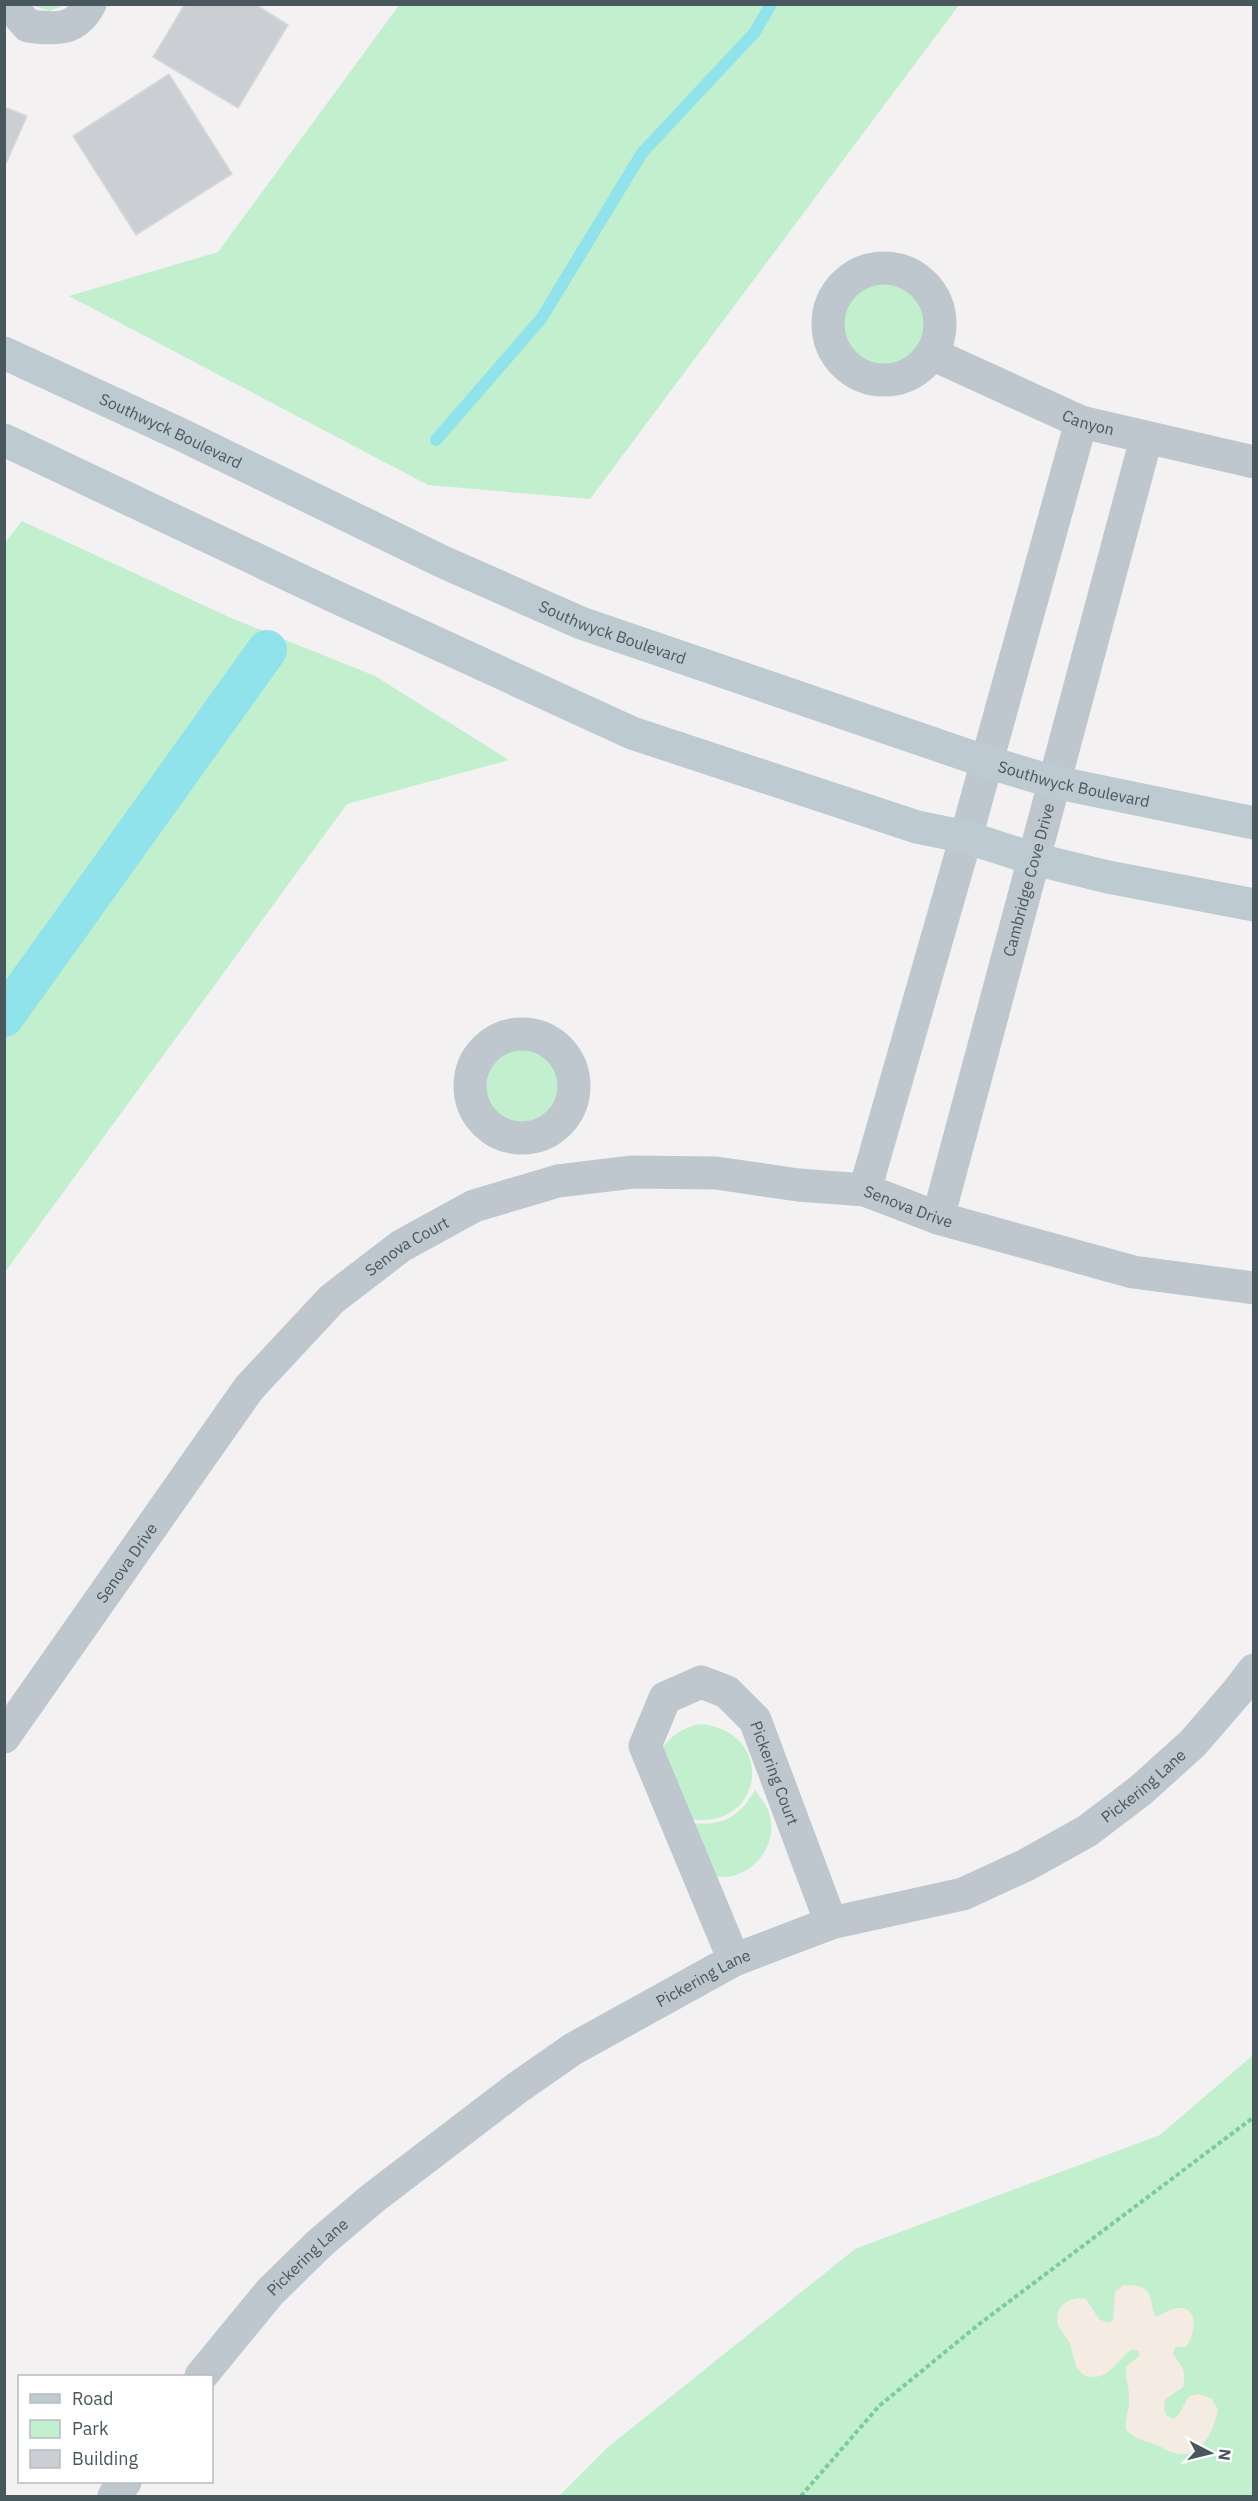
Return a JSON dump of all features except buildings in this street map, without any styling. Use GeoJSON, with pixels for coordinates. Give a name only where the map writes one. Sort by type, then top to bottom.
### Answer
{"type":"FeatureCollection","features":[{"type":"Feature","properties":{"kind":"street"},"geometry":{"type":"LineString","coordinates":[[9,4],[28,26],[59,29],[82,18],[90,4]]}},
{"type":"Feature","properties":{"kind":"street","name":"Southwyck Boulevard"},"geometry":{"type":"LineString","coordinates":[[4,353],[182,435],[441,561],[581,623],[987,762],[1054,782],[1254,823]]}},
{"type":"Feature","properties":{"kind":"street","name":"Canyon"},"geometry":{"type":"LineString","coordinates":[[932,354],[1081,422],[1146,439],[1254,462]]}},
{"type":"Feature","properties":{"kind":"street"},"geometry":{"type":"LineString","coordinates":[[865,1190],[1081,422]]}},
{"type":"Feature","properties":{"kind":"street","name":"Cambridge Cove Drive"},"geometry":{"type":"LineString","coordinates":[[938,1218],[1146,439]]}},
{"type":"Feature","properties":{"kind":"street"},"geometry":{"type":"LineString","coordinates":[[4,440],[325,592],[632,733],[916,827],[966,837],[1034,859],[1108,877],[1254,905]]}},
{"type":"Feature","properties":{"kind":"street"},"geometry":{"type":"LineString","coordinates":[[537,1136],[558,1181]]}},
{"type":"Feature","properties":{"kind":"street","name":"Senova Drive"},"geometry":{"type":"LineString","coordinates":[[558,1181],[633,1172],[716,1173],[798,1185],[865,1190],[938,1218],[1133,1272],[1254,1288]]}},
{"type":"Feature","properties":{"kind":"street","name":"Senova Court"},"geometry":{"type":"LineString","coordinates":[[249,1388],[332,1299],[401,1246],[474,1206],[558,1181]]}},
{"type":"Feature","properties":{"kind":"street","name":"Senova Drive"},"geometry":{"type":"LineString","coordinates":[[4,1737],[249,1388]]}},
{"type":"Feature","properties":{"kind":"street","name":"Pickering Lane"},"geometry":{"type":"LineString","coordinates":[[202,2375],[270,2292],[320,2244],[373,2198],[517,2088],[573,2049],[734,1960],[831,1923],[963,1894],[1026,1865],[1086,1831],[1141,1790],[1193,1743],[1254,1670]]}},
{"type":"Feature","properties":{"kind":"street","name":"Pickering Court"},"geometry":{"type":"LineString","coordinates":[[734,1960],[645,1746],[665,1698],[701,1682],[727,1692],[755,1720],[831,1923]]}},
{"type":"Feature","properties":{"kind":"street"},"geometry":{"type":"LineString","coordinates":[[114,2496],[124,2483]]}},
{"type":"Feature","properties":{"kind":"path"},"geometry":{"type":"LineString","coordinates":[[801,2496],[807,2493],[879,2406],[978,2325],[1254,2117]]}},
{"type":"Feature","properties":{"kind":"green space"},"geometry":{"type":"Polygon","coordinates":[[[400,4],[959,5],[590,499],[428,485],[69,296],[218,252],[400,4]]]}},
{"type":"Feature","properties":{"kind":"green space"},"geometry":{"type":"Polygon","coordinates":[[[31,5],[66,5],[49,11],[31,5]]]}},
{"type":"Feature","properties":{"kind":"green space"},"geometry":{"type":"Polygon","coordinates":[[[882,274],[901,277],[916,288],[927,303],[930,322],[927,341],[916,356],[901,367],[882,370],[863,367],[848,356],[837,341],[834,322],[837,303],[848,288],[863,277],[882,274]]]}},
{"type":"Feature","properties":{"kind":"green space"},"geometry":{"type":"Polygon","coordinates":[[[22,521],[231,618],[375,676],[509,760],[347,804],[5,1272],[4,544],[22,521]]]}},
{"type":"Feature","properties":{"kind":"green space"},"geometry":{"type":"Polygon","coordinates":[[[524,1038],[543,1041],[558,1052],[569,1067],[572,1086],[569,1105],[558,1120],[543,1131],[524,1134],[505,1131],[490,1120],[479,1105],[476,1086],[479,1067],[490,1052],[505,1041],[524,1038]]]}},
{"type":"Feature","properties":{"kind":"green space"},"geometry":{"type":"Polygon","coordinates":[[[700,1724],[725,1731],[742,1744],[751,1762],[752,1780],[745,1798],[731,1812],[711,1819],[684,1818],[662,1748],[679,1732],[700,1724]]]}},
{"type":"Feature","properties":{"kind":"green space"},"geometry":{"type":"Polygon","coordinates":[[[755,1790],[767,1807],[771,1820],[770,1840],[766,1849],[754,1865],[736,1875],[724,1877],[703,1873],[681,1821],[705,1824],[724,1820],[741,1809],[755,1790]]]}},
{"type":"Feature","properties":{"kind":"green space"},"geometry":{"type":"Polygon","coordinates":[[[1253,2055],[1253,2496],[559,2496],[607,2448],[855,2249],[1160,2135],[1253,2055]]]}},
{"type":"Feature","properties":{"kind":"sand"},"geometry":{"type":"Polygon","coordinates":[[[1124,2285],[1141,2287],[1148,2292],[1155,2317],[1178,2308],[1190,2312],[1193,2317],[1193,2330],[1189,2342],[1186,2347],[1175,2347],[1173,2354],[1184,2372],[1183,2387],[1165,2399],[1164,2409],[1167,2416],[1174,2419],[1189,2396],[1199,2394],[1212,2399],[1218,2410],[1204,2443],[1186,2454],[1169,2451],[1137,2438],[1126,2430],[1129,2397],[1126,2367],[1139,2356],[1139,2351],[1132,2349],[1115,2366],[1100,2376],[1088,2376],[1079,2371],[1076,2366],[1070,2344],[1059,2327],[1057,2318],[1061,2307],[1070,2300],[1081,2298],[1086,2299],[1099,2319],[1107,2323],[1113,2321],[1115,2292],[1124,2285]]]}},
{"type":"Feature","properties":{"kind":"waterway"},"geometry":{"type":"LineString","coordinates":[[436,440],[541,319],[642,153],[755,32],[771,4]]}},
{"type":"Feature","properties":{"kind":"waterway"},"geometry":{"type":"LineString","coordinates":[[4,1017],[267,650]]}}]}
